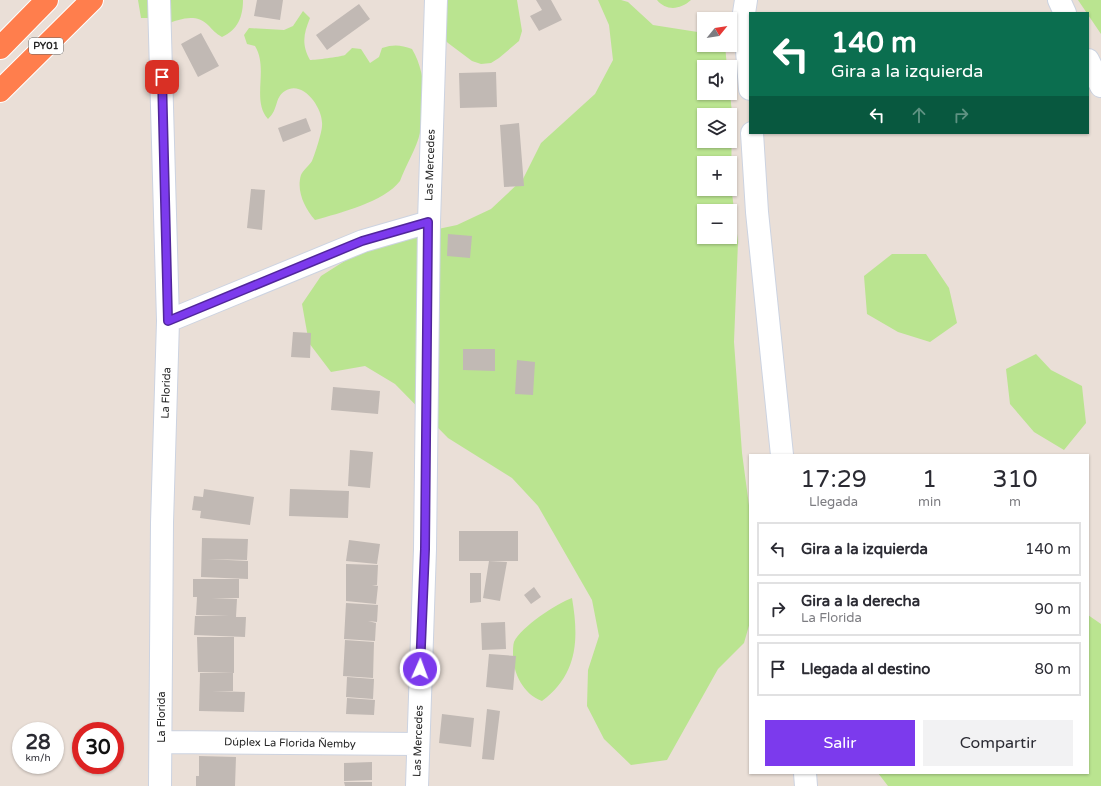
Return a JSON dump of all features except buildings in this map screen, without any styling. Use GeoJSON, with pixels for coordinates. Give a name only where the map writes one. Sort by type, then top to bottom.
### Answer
{"type":"FeatureCollection","features":[{"type":"Feature","properties":{"kind":"highway","name":"PY01"},"geometry":{"type":"LineString","coordinates":[[0,91],[92,0]]}},
{"type":"Feature","properties":{"kind":"highway","name":"PY01"},"geometry":{"type":"LineString","coordinates":[[0,48],[43,1]]}},
{"type":"Feature","properties":{"kind":"street","name":"La Florida"},"geometry":{"type":"LineString","coordinates":[[159,0],[168,321],[162,523],[160,786]]}},
{"type":"Feature","properties":{"kind":"street","name":"Las Mercedes"},"geometry":{"type":"LineString","coordinates":[[417,786],[425,549],[428,222],[436,0]]}},
{"type":"Feature","properties":{"kind":"street"},"geometry":{"type":"LineString","coordinates":[[746,0],[745,33],[749,78]]}},
{"type":"Feature","properties":{"kind":"street"},"geometry":{"type":"LineString","coordinates":[[1058,0],[1064,12]]}},
{"type":"Feature","properties":{"kind":"street"},"geometry":{"type":"LineString","coordinates":[[1089,62],[1101,86]]}},
{"type":"Feature","properties":{"kind":"street"},"geometry":{"type":"LineString","coordinates":[[752,134],[757,212],[782,454]]}},
{"type":"Feature","properties":{"kind":"street"},"geometry":{"type":"LineString","coordinates":[[168,321],[362,241],[428,222]]}},
{"type":"Feature","properties":{"kind":"street","name":"Dúplex La Florida Ñemby"},"geometry":{"type":"LineString","coordinates":[[161,742],[418,744]]}},
{"type":"Feature","properties":{"kind":"street"},"geometry":{"type":"LineString","coordinates":[[805,774],[806,786]]}},
{"type":"Feature","properties":{"kind":"green space"},"geometry":{"type":"Polygon","coordinates":[[[138,0],[243,0],[241,17],[236,26],[232,31],[222,37],[203,21],[198,19],[188,18],[167,24],[159,18],[141,18],[138,0]]]}},
{"type":"Feature","properties":{"kind":"green space"},"geometry":{"type":"Polygon","coordinates":[[[434,0],[517,0],[522,31],[519,41],[491,63],[481,64],[472,61],[441,36],[434,0]]]}},
{"type":"Feature","properties":{"kind":"green space"},"geometry":{"type":"Polygon","coordinates":[[[598,0],[621,0],[628,2],[653,25],[697,32],[697,52],[726,52],[726,60],[697,60],[697,100],[731,100],[732,108],[697,108],[697,148],[732,148],[731,156],[697,156],[697,196],[732,196],[733,204],[697,204],[697,244],[737,244],[737,234],[738,242],[734,342],[742,453],[749,506],[749,626],[744,643],[718,669],[667,760],[631,765],[604,739],[587,706],[588,670],[599,636],[592,600],[538,506],[512,478],[448,438],[395,384],[365,366],[331,372],[309,343],[302,304],[321,276],[351,257],[381,241],[457,225],[491,209],[523,179],[541,143],[595,94],[613,60],[609,25],[598,0]]]}},
{"type":"Feature","properties":{"kind":"green space"},"geometry":{"type":"Polygon","coordinates":[[[657,0],[691,0],[682,6],[673,8],[661,4],[657,0]]]}},
{"type":"Feature","properties":{"kind":"green space"},"geometry":{"type":"Polygon","coordinates":[[[1078,0],[1101,0],[1101,34],[1089,16],[1089,12],[1086,12],[1078,0]]]}},
{"type":"Feature","properties":{"kind":"green space"},"geometry":{"type":"Polygon","coordinates":[[[303,11],[310,18],[306,29],[304,44],[310,60],[345,55],[352,48],[361,49],[370,63],[379,57],[382,48],[397,46],[412,49],[420,68],[424,90],[424,112],[420,133],[400,181],[393,188],[373,201],[315,220],[308,211],[302,199],[300,181],[302,173],[312,161],[321,133],[322,119],[320,112],[316,104],[305,92],[292,88],[285,91],[279,97],[274,111],[268,119],[263,111],[261,103],[261,64],[259,55],[255,46],[247,44],[244,35],[249,28],[284,30],[293,26],[303,11]]]}},
{"type":"Feature","properties":{"kind":"green space"},"geometry":{"type":"Polygon","coordinates":[[[892,254],[926,254],[949,288],[957,323],[930,342],[898,332],[867,314],[864,276],[892,254]]]}},
{"type":"Feature","properties":{"kind":"green space"},"geometry":{"type":"Polygon","coordinates":[[[1036,354],[1051,370],[1082,386],[1086,423],[1064,450],[1034,432],[1010,404],[1006,369],[1036,354]]]}},
{"type":"Feature","properties":{"kind":"green space"},"geometry":{"type":"Polygon","coordinates":[[[572,598],[575,628],[573,655],[563,679],[554,691],[542,701],[529,693],[520,682],[513,661],[514,642],[531,623],[540,616],[572,598]]]}},
{"type":"Feature","properties":{"kind":"green space"},"geometry":{"type":"Polygon","coordinates":[[[1089,616],[1101,624],[1101,786],[888,786],[879,774],[1089,774],[1089,616]]]}},
{"type":"Feature","properties":{"kind":"route"},"geometry":{"type":"LineString","coordinates":[[162,77],[168,321],[362,241],[428,222],[425,549],[420,669]]}}]}
